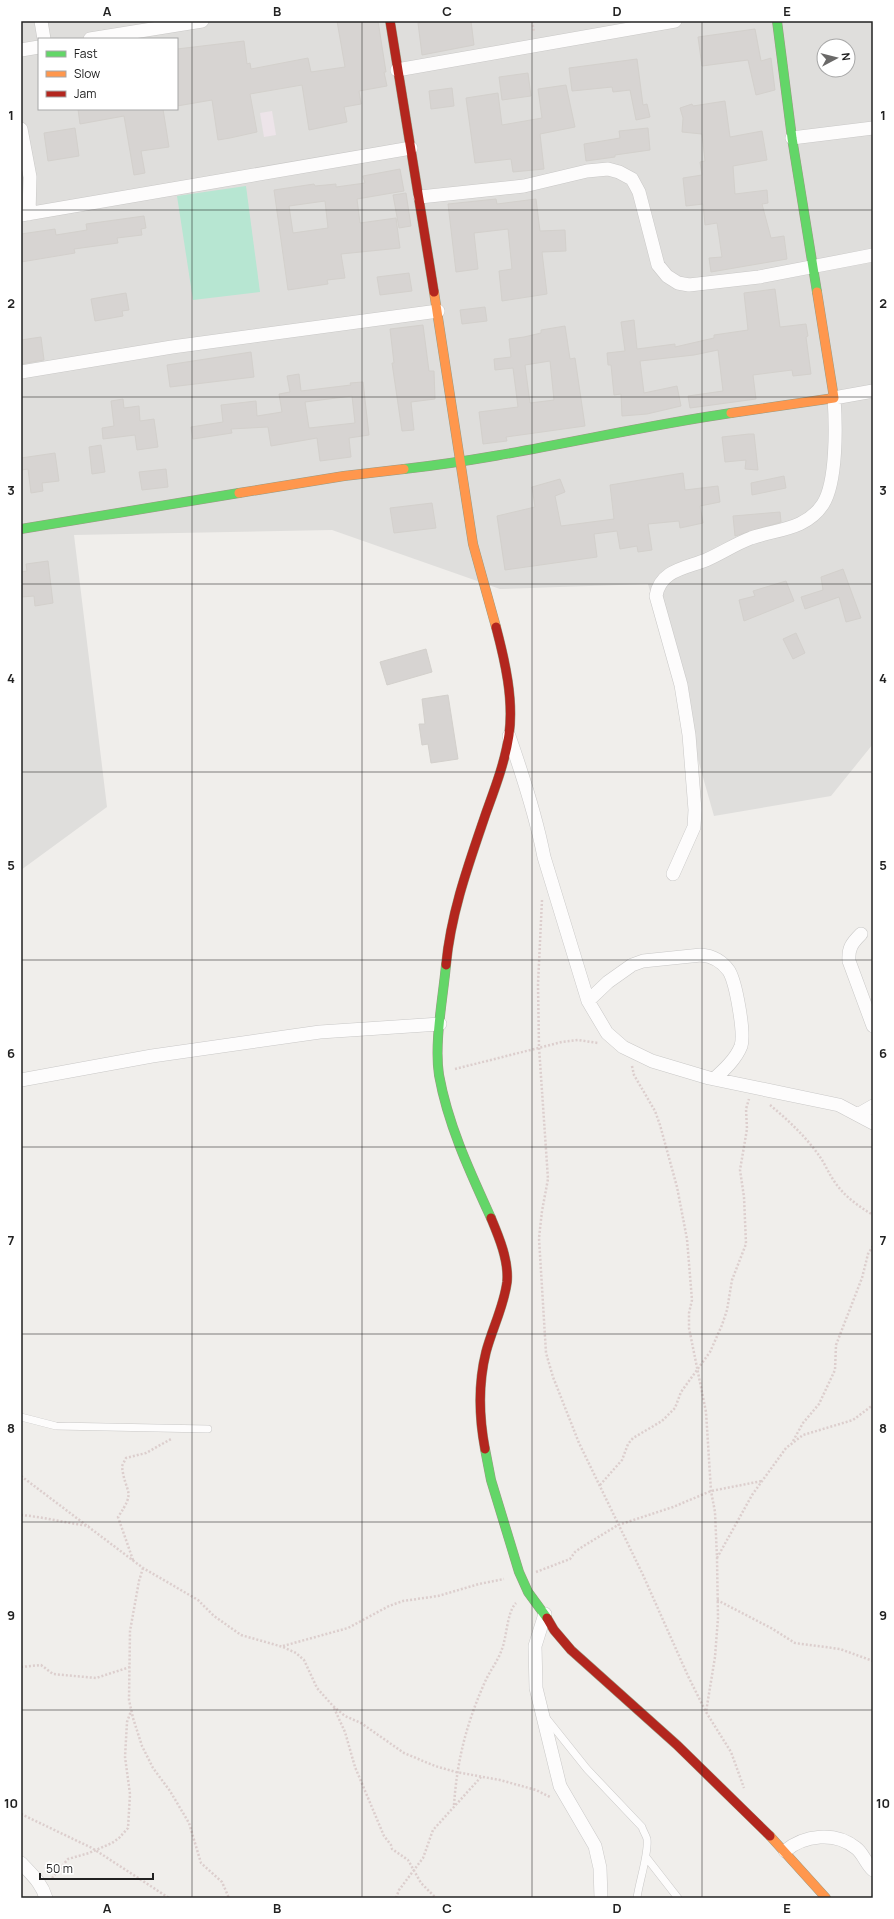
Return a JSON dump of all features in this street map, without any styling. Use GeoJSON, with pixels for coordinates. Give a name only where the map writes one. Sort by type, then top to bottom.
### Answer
{"type":"FeatureCollection","features":[{"type":"Feature","properties":{"kind":"street"},"geometry":{"type":"LineString","coordinates":[[41,21],[44,38]]}},
{"type":"Feature","properties":{"kind":"street"},"geometry":{"type":"LineString","coordinates":[[96,38],[202,21]]}},
{"type":"Feature","properties":{"kind":"street"},"geometry":{"type":"LineString","coordinates":[[390,21],[438,310],[473,544],[499,638],[508,686],[510,712],[509,735],[502,766],[460,889],[448,947],[438,1048],[439,1074],[450,1118],[470,1171],[497,1232],[505,1259],[507,1282],[486,1353],[481,1381],[480,1421],[491,1480],[522,1578],[528,1592],[545,1614],[554,1630],[570,1650],[677,1745],[785,1851],[826,1898]]}},
{"type":"Feature","properties":{"kind":"street"},"geometry":{"type":"LineString","coordinates":[[398,70],[675,21]]}},
{"type":"Feature","properties":{"kind":"street"},"geometry":{"type":"LineString","coordinates":[[673,874],[694,827],[695,810],[689,735],[681,686],[656,596],[658,586],[662,579],[675,572],[707,560],[732,546],[753,538],[794,528],[807,521],[824,503],[834,455],[836,428],[834,398],[792,138],[777,21]]}},
{"type":"Feature","properties":{"kind":"street"},"geometry":{"type":"LineString","coordinates":[[21,50],[38,47]]}},
{"type":"Feature","properties":{"kind":"street"},"geometry":{"type":"LineString","coordinates":[[792,138],[873,128]]}},
{"type":"Feature","properties":{"kind":"street"},"geometry":{"type":"LineString","coordinates":[[21,129],[30,177],[25,214],[412,148]]}},
{"type":"Feature","properties":{"kind":"street"},"geometry":{"type":"LineString","coordinates":[[420,197],[524,186],[588,171],[608,169],[620,172],[632,179],[640,192],[658,266],[667,276],[678,283],[689,286],[721,282],[873,255]]}},
{"type":"Feature","properties":{"kind":"street"},"geometry":{"type":"LineString","coordinates":[[21,372],[172,347],[438,310]]}},
{"type":"Feature","properties":{"kind":"street"},"geometry":{"type":"LineString","coordinates":[[21,529],[344,476],[462,463],[675,421],[873,391]]}},
{"type":"Feature","properties":{"kind":"street"},"geometry":{"type":"LineString","coordinates":[[509,735],[524,779],[540,834],[544,857],[588,1001],[607,1033],[629,1050],[652,1061],[749,1088],[839,1105],[859,1114],[873,1123]]}},
{"type":"Feature","properties":{"kind":"street"},"geometry":{"type":"LineString","coordinates":[[861,934],[848,950],[849,961],[873,1026]]}},
{"type":"Feature","properties":{"kind":"street"},"geometry":{"type":"LineString","coordinates":[[588,1001],[608,982],[632,965],[643,961],[702,955],[711,955],[716,958],[729,972],[741,1018],[742,1033],[741,1046],[736,1055],[727,1067],[714,1079]]}},
{"type":"Feature","properties":{"kind":"street"},"geometry":{"type":"LineString","coordinates":[[21,1080],[152,1056],[320,1032],[440,1024]]}},
{"type":"Feature","properties":{"kind":"street"},"geometry":{"type":"LineString","coordinates":[[859,1114],[873,1106]]}},
{"type":"Feature","properties":{"kind":"street"},"geometry":{"type":"LineString","coordinates":[[545,1614],[535,1646],[536,1688],[560,1786],[595,1846],[600,1868],[601,1898]]}},
{"type":"Feature","properties":{"kind":"street"},"geometry":{"type":"LineString","coordinates":[[785,1851],[794,1844],[805,1839],[819,1837],[840,1840],[858,1849],[865,1861],[873,1870]]}},
{"type":"Feature","properties":{"kind":"street"},"geometry":{"type":"LineString","coordinates":[[21,1863],[36,1878],[43,1888],[46,1898]]}},
{"type":"Feature","properties":{"kind":"lane"},"geometry":{"type":"LineString","coordinates":[[21,1417],[56,1426],[208,1429]]}},
{"type":"Feature","properties":{"kind":"lane"},"geometry":{"type":"LineString","coordinates":[[542,1713],[587,1769],[642,1827],[647,1839],[646,1857],[637,1898]]}},
{"type":"Feature","properties":{"kind":"lane"},"geometry":{"type":"LineString","coordinates":[[646,1857],[678,1898]]}},
{"type":"Feature","properties":{"kind":"path"},"geometry":{"type":"LineString","coordinates":[[542,897],[538,984],[539,1047],[548,1179],[542,1210],[539,1238],[546,1353],[553,1377],[579,1443],[643,1575],[688,1676],[706,1712],[731,1752],[747,1795]]}},
{"type":"Feature","properties":{"kind":"path"},"geometry":{"type":"LineString","coordinates":[[439,1074],[539,1047],[578,1040],[601,1044]]}},
{"type":"Feature","properties":{"kind":"path"},"geometry":{"type":"LineString","coordinates":[[629,1050],[634,1075],[657,1118],[677,1187],[687,1239],[692,1286],[689,1328],[706,1412],[711,1491],[715,1512],[717,1558],[718,1600],[715,1657],[706,1712]]}},
{"type":"Feature","properties":{"kind":"path"},"geometry":{"type":"LineString","coordinates":[[600,1485],[622,1460],[628,1444],[633,1438],[669,1416],[675,1408],[681,1392],[710,1352],[717,1337],[727,1310],[732,1280],[746,1244],[744,1197],[740,1170],[747,1129],[746,1109],[749,1088]]}},
{"type":"Feature","properties":{"kind":"path"},"geometry":{"type":"LineString","coordinates":[[764,1100],[792,1123],[806,1138],[819,1155],[842,1192],[855,1204],[873,1215]]}},
{"type":"Feature","properties":{"kind":"path"},"geometry":{"type":"LineString","coordinates":[[717,1558],[736,1522],[762,1481],[786,1448],[793,1441],[803,1423],[819,1404],[835,1370],[836,1345],[862,1278],[868,1254],[873,1246]]}},
{"type":"Feature","properties":{"kind":"path"},"geometry":{"type":"LineString","coordinates":[[793,1441],[815,1431],[853,1420],[873,1405]]}},
{"type":"Feature","properties":{"kind":"path"},"geometry":{"type":"LineString","coordinates":[[134,1560],[118,1517],[128,1503],[130,1497],[122,1471],[124,1461],[126,1458],[146,1453],[190,1429]]}},
{"type":"Feature","properties":{"kind":"path"},"geometry":{"type":"LineString","coordinates":[[21,1476],[143,1568],[198,1600],[214,1616],[241,1635],[283,1647],[296,1653],[304,1660],[317,1688],[332,1706],[345,1716],[361,1724],[404,1753],[435,1766],[456,1772],[500,1780],[536,1790],[573,1810]]}},
{"type":"Feature","properties":{"kind":"path"},"geometry":{"type":"LineString","coordinates":[[283,1647],[348,1628],[384,1608],[403,1601],[438,1596],[499,1579],[522,1578],[566,1562],[582,1547],[618,1525],[673,1507],[711,1491],[762,1481]]}},
{"type":"Feature","properties":{"kind":"path"},"geometry":{"type":"LineString","coordinates":[[21,1515],[40,1517],[56,1522],[90,1527]]}},
{"type":"Feature","properties":{"kind":"path"},"geometry":{"type":"LineString","coordinates":[[143,1568],[131,1617],[129,1700],[131,1710],[142,1746],[153,1768],[170,1791],[189,1823],[201,1863],[222,1882],[229,1898]]}},
{"type":"Feature","properties":{"kind":"path"},"geometry":{"type":"LineString","coordinates":[[454,1805],[456,1772],[463,1739],[475,1705],[490,1671],[502,1649],[510,1611],[528,1592]]}},
{"type":"Feature","properties":{"kind":"path"},"geometry":{"type":"LineString","coordinates":[[718,1600],[771,1628],[794,1643],[840,1649],[873,1661]]}},
{"type":"Feature","properties":{"kind":"path"},"geometry":{"type":"LineString","coordinates":[[21,1667],[41,1664],[54,1674],[96,1678],[130,1666]]}},
{"type":"Feature","properties":{"kind":"path"},"geometry":{"type":"LineString","coordinates":[[332,1706],[345,1732],[355,1766],[381,1830],[392,1849],[408,1860],[421,1883],[436,1898]]}},
{"type":"Feature","properties":{"kind":"path"},"geometry":{"type":"LineString","coordinates":[[49,1884],[68,1859],[95,1850],[119,1838],[129,1824],[130,1794],[125,1757],[127,1722],[131,1710]]}},
{"type":"Feature","properties":{"kind":"path"},"geometry":{"type":"LineString","coordinates":[[396,1898],[399,1890],[424,1858],[433,1830],[481,1776]]}},
{"type":"Feature","properties":{"kind":"path"},"geometry":{"type":"LineString","coordinates":[[21,1814],[95,1850],[169,1898]]}},
{"type":"Feature","properties":{"kind":"shaded area"},"geometry":{"type":"Polygon","coordinates":[[[21,21],[873,21],[873,744],[831,796],[714,816],[648,584],[500,589],[332,530],[74,535],[107,807],[21,870],[21,21]]]}},
{"type":"Feature","properties":{"kind":"shaded area"},"geometry":{"type":"Polygon","coordinates":[[[272,111],[276,135],[264,137],[260,113],[272,111]]]}},
{"type":"Feature","properties":{"kind":"green space"},"geometry":{"type":"Polygon","coordinates":[[[246,186],[260,292],[193,300],[177,196],[246,186]]]}},
{"type":"Feature","properties":{"kind":"building"},"geometry":{"type":"Polygon","coordinates":[[[337,21],[378,21],[387,86],[359,91],[361,104],[344,107],[347,122],[309,130],[302,85],[250,94],[257,132],[230,138],[218,140],[212,100],[178,106],[178,49],[244,41],[247,64],[250,63],[251,69],[308,58],[311,72],[345,67],[337,21]]]}},
{"type":"Feature","properties":{"kind":"building"},"geometry":{"type":"Polygon","coordinates":[[[432,21],[471,21],[474,45],[422,55],[418,23],[432,21]]]}},
{"type":"Feature","properties":{"kind":"building"},"geometry":{"type":"Polygon","coordinates":[[[755,29],[761,61],[771,58],[775,90],[756,95],[748,60],[702,66],[698,37],[755,29]]]}},
{"type":"Feature","properties":{"kind":"building"},"geometry":{"type":"Polygon","coordinates":[[[637,59],[643,105],[647,104],[650,117],[636,120],[630,90],[613,92],[612,87],[572,91],[569,68],[637,59]]]}},
{"type":"Feature","properties":{"kind":"building"},"geometry":{"type":"Polygon","coordinates":[[[528,73],[531,96],[502,100],[499,77],[528,73]]]}},
{"type":"Feature","properties":{"kind":"building"},"geometry":{"type":"Polygon","coordinates":[[[566,85],[575,127],[540,134],[544,169],[513,172],[511,159],[475,163],[466,98],[498,93],[502,125],[542,118],[538,89],[566,85]]]}},
{"type":"Feature","properties":{"kind":"building"},"geometry":{"type":"Polygon","coordinates":[[[452,88],[454,106],[431,109],[429,91],[452,88]]]}},
{"type":"Feature","properties":{"kind":"building"},"geometry":{"type":"Polygon","coordinates":[[[725,101],[730,137],[762,131],[767,160],[733,166],[735,194],[767,190],[768,203],[762,204],[771,238],[784,236],[787,259],[711,272],[709,258],[722,257],[717,223],[705,225],[703,204],[686,206],[683,178],[702,175],[700,162],[705,161],[702,134],[682,132],[683,118],[680,108],[692,104],[693,106],[725,101]]]}},
{"type":"Feature","properties":{"kind":"building"},"geometry":{"type":"Polygon","coordinates":[[[78,110],[163,110],[169,147],[141,151],[145,173],[134,175],[124,116],[80,124],[78,110]]]}},
{"type":"Feature","properties":{"kind":"building"},"geometry":{"type":"Polygon","coordinates":[[[75,128],[79,156],[48,161],[44,133],[75,128]]]}},
{"type":"Feature","properties":{"kind":"building"},"geometry":{"type":"Polygon","coordinates":[[[648,128],[650,150],[586,161],[584,144],[620,138],[619,131],[648,128]]]}},
{"type":"Feature","properties":{"kind":"building"},"geometry":{"type":"Polygon","coordinates":[[[400,169],[404,191],[357,199],[360,223],[396,218],[400,248],[341,254],[345,278],[327,280],[328,284],[288,290],[274,190],[314,184],[315,186],[336,184],[336,187],[365,183],[363,176],[400,169]],[[325,201],[289,206],[293,233],[328,228],[325,201]]]}},
{"type":"Feature","properties":{"kind":"building"},"geometry":{"type":"Polygon","coordinates":[[[406,193],[411,226],[399,228],[393,195],[406,193]]]}},
{"type":"Feature","properties":{"kind":"building"},"geometry":{"type":"Polygon","coordinates":[[[496,199],[497,204],[536,199],[540,231],[565,230],[566,251],[542,252],[547,294],[502,301],[499,271],[512,269],[508,229],[474,233],[478,269],[456,272],[448,204],[496,199]]]}},
{"type":"Feature","properties":{"kind":"building"},"geometry":{"type":"Polygon","coordinates":[[[144,216],[146,228],[141,229],[142,235],[117,238],[118,243],[74,249],[75,253],[21,262],[21,234],[55,229],[56,235],[87,230],[86,224],[144,216]]]}},
{"type":"Feature","properties":{"kind":"building"},"geometry":{"type":"Polygon","coordinates":[[[409,273],[412,291],[380,295],[377,277],[409,273]]]}},
{"type":"Feature","properties":{"kind":"building"},"geometry":{"type":"Polygon","coordinates":[[[775,289],[780,327],[806,324],[808,336],[806,337],[811,374],[793,376],[792,370],[753,375],[756,399],[690,408],[688,396],[723,391],[718,350],[694,355],[640,361],[644,393],[677,386],[681,406],[647,414],[622,416],[621,394],[614,395],[611,365],[608,365],[607,353],[625,351],[621,322],[634,320],[637,349],[675,344],[675,347],[714,338],[714,335],[748,330],[744,293],[775,289]]]}},
{"type":"Feature","properties":{"kind":"building"},"geometry":{"type":"Polygon","coordinates":[[[126,293],[129,310],[122,311],[123,316],[95,321],[91,299],[126,293]]]}},
{"type":"Feature","properties":{"kind":"building"},"geometry":{"type":"Polygon","coordinates":[[[485,307],[487,321],[462,324],[460,310],[485,307]]]}},
{"type":"Feature","properties":{"kind":"building"},"geometry":{"type":"Polygon","coordinates":[[[423,325],[429,371],[434,371],[435,399],[411,402],[414,430],[402,431],[392,363],[394,363],[390,329],[423,325]]]}},
{"type":"Feature","properties":{"kind":"building"},"geometry":{"type":"Polygon","coordinates":[[[565,326],[570,359],[575,358],[585,426],[506,437],[507,441],[483,444],[479,412],[518,407],[513,368],[495,370],[494,359],[511,357],[509,339],[541,333],[541,330],[565,326]],[[550,361],[525,365],[530,403],[554,400],[550,361]]]}},
{"type":"Feature","properties":{"kind":"building"},"geometry":{"type":"Polygon","coordinates":[[[41,337],[44,360],[21,364],[21,340],[41,337]]]}},
{"type":"Feature","properties":{"kind":"building"},"geometry":{"type":"Polygon","coordinates":[[[251,352],[254,377],[170,387],[167,365],[251,352]]]}},
{"type":"Feature","properties":{"kind":"building"},"geometry":{"type":"Polygon","coordinates":[[[299,374],[301,391],[351,385],[350,383],[363,382],[369,435],[349,438],[351,457],[320,461],[317,438],[271,446],[268,427],[231,429],[232,433],[193,439],[191,427],[223,422],[221,405],[256,401],[257,416],[282,412],[279,394],[290,392],[287,376],[299,374]],[[352,396],[305,402],[309,428],[355,423],[352,396]]]}},
{"type":"Feature","properties":{"kind":"building"},"geometry":{"type":"Polygon","coordinates":[[[123,399],[124,408],[139,406],[140,421],[154,419],[158,447],[137,450],[135,435],[103,439],[102,428],[114,426],[111,401],[123,399]]]}},
{"type":"Feature","properties":{"kind":"building"},"geometry":{"type":"Polygon","coordinates":[[[754,434],[758,470],[745,469],[746,460],[725,462],[722,437],[754,434]]]}},
{"type":"Feature","properties":{"kind":"building"},"geometry":{"type":"Polygon","coordinates":[[[101,445],[105,472],[92,474],[89,447],[101,445]]]}},
{"type":"Feature","properties":{"kind":"building"},"geometry":{"type":"Polygon","coordinates":[[[55,453],[59,481],[42,483],[43,491],[31,493],[28,469],[21,470],[21,458],[55,453]]]}},
{"type":"Feature","properties":{"kind":"building"},"geometry":{"type":"Polygon","coordinates":[[[166,469],[168,487],[142,490],[139,472],[166,469]]]}},
{"type":"Feature","properties":{"kind":"building"},"geometry":{"type":"Polygon","coordinates":[[[683,473],[685,490],[718,486],[720,502],[700,506],[703,523],[680,528],[679,521],[648,524],[652,550],[638,552],[637,546],[620,549],[617,531],[594,534],[597,557],[505,570],[497,516],[535,507],[532,487],[560,479],[565,492],[555,496],[561,526],[614,519],[610,485],[683,473]]]}},
{"type":"Feature","properties":{"kind":"building"},"geometry":{"type":"Polygon","coordinates":[[[784,476],[786,488],[752,495],[751,483],[784,476]]]}},
{"type":"Feature","properties":{"kind":"building"},"geometry":{"type":"Polygon","coordinates":[[[432,503],[436,528],[394,533],[390,508],[432,503]]]}},
{"type":"Feature","properties":{"kind":"building"},"geometry":{"type":"Polygon","coordinates":[[[780,512],[781,522],[735,536],[733,516],[780,512]]]}},
{"type":"Feature","properties":{"kind":"building"},"geometry":{"type":"Polygon","coordinates":[[[48,561],[53,603],[35,606],[34,596],[21,597],[21,572],[27,571],[26,564],[48,561]]]}},
{"type":"Feature","properties":{"kind":"building"},"geometry":{"type":"Polygon","coordinates":[[[843,569],[861,618],[846,622],[839,597],[805,609],[801,597],[823,590],[821,577],[843,569]]]}},
{"type":"Feature","properties":{"kind":"building"},"geometry":{"type":"Polygon","coordinates":[[[786,581],[794,601],[744,621],[739,600],[755,596],[753,591],[786,581]]]}},
{"type":"Feature","properties":{"kind":"building"},"geometry":{"type":"Polygon","coordinates":[[[796,633],[805,653],[793,659],[783,639],[796,633]]]}},
{"type":"Feature","properties":{"kind":"building"},"geometry":{"type":"Polygon","coordinates":[[[426,649],[432,672],[387,685],[380,662],[426,649]]]}},
{"type":"Feature","properties":{"kind":"building"},"geometry":{"type":"Polygon","coordinates":[[[448,695],[458,759],[431,763],[428,744],[422,745],[419,724],[425,724],[422,699],[448,695]]]}},
{"type":"Feature","properties":{"kind":"traffic: fast"},"geometry":{"type":"LineString","coordinates":[[777,21],[792,138],[817,292]]}},
{"type":"Feature","properties":{"kind":"traffic: fast"},"geometry":{"type":"LineString","coordinates":[[404,469],[445,464],[527,450],[731,413]]}},
{"type":"Feature","properties":{"kind":"traffic: fast"},"geometry":{"type":"LineString","coordinates":[[21,529],[239,493]]}},
{"type":"Feature","properties":{"kind":"traffic: fast"},"geometry":{"type":"LineString","coordinates":[[446,965],[438,1035],[439,1075],[454,1130],[491,1218]]}},
{"type":"Feature","properties":{"kind":"traffic: fast"},"geometry":{"type":"LineString","coordinates":[[485,1449],[491,1480],[519,1572],[528,1592],[547,1618]]}},
{"type":"Feature","properties":{"kind":"traffic: slow"},"geometry":{"type":"LineString","coordinates":[[434,292],[473,544],[496,627]]}},
{"type":"Feature","properties":{"kind":"traffic: slow"},"geometry":{"type":"LineString","coordinates":[[731,413],[834,398],[817,292]]}},
{"type":"Feature","properties":{"kind":"traffic: slow"},"geometry":{"type":"LineString","coordinates":[[239,493],[344,476],[404,469]]}},
{"type":"Feature","properties":{"kind":"traffic: slow"},"geometry":{"type":"LineString","coordinates":[[770,1836],[826,1898]]}},
{"type":"Feature","properties":{"kind":"traffic: jam"},"geometry":{"type":"LineString","coordinates":[[390,21],[434,292]]}},
{"type":"Feature","properties":{"kind":"traffic: jam"},"geometry":{"type":"LineString","coordinates":[[446,965],[448,945],[456,907],[473,850],[499,775],[509,735],[510,708],[508,681],[496,627]]}},
{"type":"Feature","properties":{"kind":"traffic: jam"},"geometry":{"type":"LineString","coordinates":[[485,1449],[480,1400],[483,1364],[503,1300],[507,1282],[503,1249],[491,1218]]}},
{"type":"Feature","properties":{"kind":"traffic: jam"},"geometry":{"type":"LineString","coordinates":[[547,1618],[554,1630],[571,1650],[677,1745],[770,1836]]}}]}
